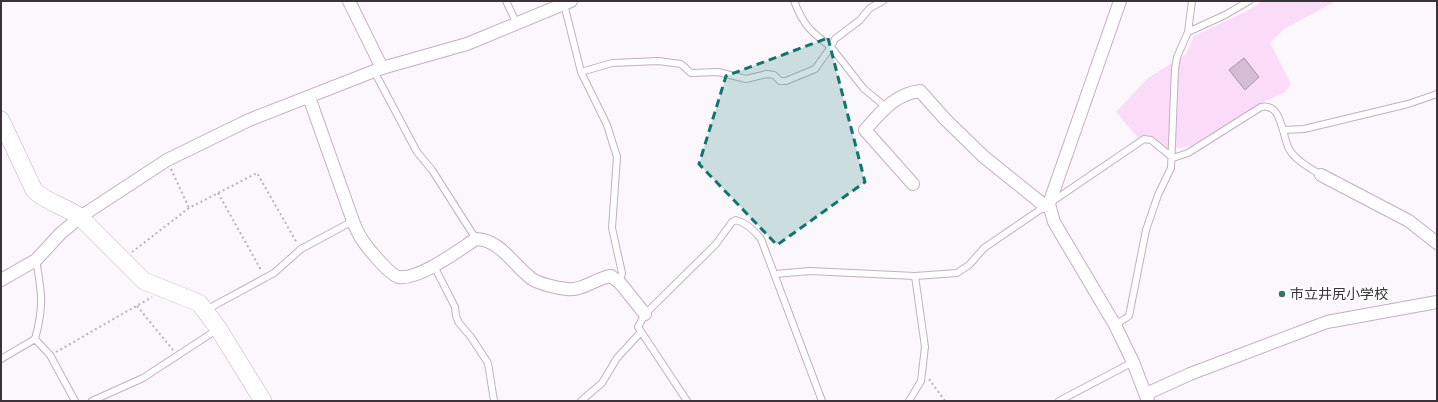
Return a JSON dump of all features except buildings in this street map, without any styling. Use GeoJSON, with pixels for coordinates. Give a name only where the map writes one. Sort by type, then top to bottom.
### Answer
{"type":"FeatureCollection","features":[{"type":"Feature","properties":{"kind":"street"},"geometry":{"type":"LineString","coordinates":[[349,1],[378,69]]}},
{"type":"Feature","properties":{"kind":"street"},"geometry":{"type":"LineString","coordinates":[[1047,205],[1120,1]]}},
{"type":"Feature","properties":{"kind":"street"},"geometry":{"type":"LineString","coordinates":[[1,280],[36,260],[60,234],[80,217],[167,160],[248,120],[378,69],[467,44],[567,3]]}},
{"type":"Feature","properties":{"kind":"street"},"geometry":{"type":"LineString","coordinates":[[913,184],[865,130],[886,107],[908,92],[920,90],[945,119],[984,157],[1047,205],[1054,222],[1115,325],[1133,362],[1147,398],[1190,374],[1327,322],[1437,302]]}},
{"type":"Feature","properties":{"kind":"street"},"geometry":{"type":"LineString","coordinates":[[309,97],[353,221],[361,238],[390,272],[398,277],[408,277],[434,266],[476,239],[483,239],[495,244],[534,280],[568,290],[580,288],[602,277],[611,276],[620,283],[645,314]]}},
{"type":"Feature","properties":{"kind":"street"},"geometry":{"type":"LineString","coordinates":[[1,120],[34,190],[41,197],[74,212],[80,217],[144,282],[195,301],[206,310],[263,401]]}},
{"type":"Feature","properties":{"kind":"street"},"geometry":{"type":"LineString","coordinates":[[1320,175],[1409,221],[1437,243]]}},
{"type":"Feature","properties":{"kind":"lane"},"geometry":{"type":"LineString","coordinates":[[506,1],[517,24]]}},
{"type":"Feature","properties":{"kind":"lane"},"geometry":{"type":"LineString","coordinates":[[794,1],[802,20],[811,31],[831,47],[864,90],[886,107]]}},
{"type":"Feature","properties":{"kind":"lane"},"geometry":{"type":"LineString","coordinates":[[581,72],[612,63],[658,61],[681,64],[691,73],[718,72],[746,79],[767,74],[786,82],[815,69],[835,39],[860,20],[870,8],[883,1]]}},
{"type":"Feature","properties":{"kind":"lane"},"geometry":{"type":"LineString","coordinates":[[1115,325],[1129,316],[1146,230],[1158,195],[1172,168],[1175,69],[1177,57],[1188,32],[1192,1]]}},
{"type":"Feature","properties":{"kind":"lane"},"geometry":{"type":"LineString","coordinates":[[1188,32],[1225,15],[1249,1]]}},
{"type":"Feature","properties":{"kind":"lane"},"geometry":{"type":"LineString","coordinates":[[567,3],[581,72],[607,124],[617,157],[612,228],[622,273],[620,283]]}},
{"type":"Feature","properties":{"kind":"lane"},"geometry":{"type":"LineString","coordinates":[[378,69],[417,152],[432,170],[476,239]]}},
{"type":"Feature","properties":{"kind":"lane"},"geometry":{"type":"LineString","coordinates":[[1283,130],[1304,129],[1408,104],[1437,94]]}},
{"type":"Feature","properties":{"kind":"lane"},"geometry":{"type":"LineString","coordinates":[[1173,158],[1188,153],[1261,107],[1267,105],[1272,107],[1277,113],[1289,149],[1298,159],[1320,175]]}},
{"type":"Feature","properties":{"kind":"lane"},"geometry":{"type":"LineString","coordinates":[[775,274],[810,271],[915,276],[957,273],[969,265],[984,248],[1144,139],[1151,140],[1173,158]]}},
{"type":"Feature","properties":{"kind":"lane"},"geometry":{"type":"LineString","coordinates":[[687,401],[640,333],[638,327],[645,314],[716,244],[732,222],[736,220],[743,222],[752,228],[761,240],[822,401]]}},
{"type":"Feature","properties":{"kind":"lane"},"geometry":{"type":"LineString","coordinates":[[206,310],[266,278],[274,273],[301,249],[353,221]]}},
{"type":"Feature","properties":{"kind":"lane"},"geometry":{"type":"LineString","coordinates":[[1,359],[35,340],[42,315],[42,294],[36,260]]}},
{"type":"Feature","properties":{"kind":"lane"},"geometry":{"type":"LineString","coordinates":[[434,266],[455,307],[456,316],[459,323],[471,337],[488,363],[494,401]]}},
{"type":"Feature","properties":{"kind":"lane"},"geometry":{"type":"LineString","coordinates":[[909,401],[921,381],[925,347],[915,276]]}},
{"type":"Feature","properties":{"kind":"lane"},"geometry":{"type":"LineString","coordinates":[[92,401],[143,378],[218,328]]}},
{"type":"Feature","properties":{"kind":"lane"},"geometry":{"type":"LineString","coordinates":[[581,401],[602,383],[617,358],[640,333]]}},
{"type":"Feature","properties":{"kind":"lane"},"geometry":{"type":"LineString","coordinates":[[35,340],[50,356],[75,401]]}},
{"type":"Feature","properties":{"kind":"lane"},"geometry":{"type":"LineString","coordinates":[[1059,401],[1133,362]]}},
{"type":"Feature","properties":{"kind":"path"},"geometry":{"type":"LineString","coordinates":[[167,160],[189,208]]}},
{"type":"Feature","properties":{"kind":"path"},"geometry":{"type":"LineString","coordinates":[[120,259],[143,245],[189,208],[257,173],[301,249]]}},
{"type":"Feature","properties":{"kind":"path"},"geometry":{"type":"LineString","coordinates":[[218,193],[266,278]]}},
{"type":"Feature","properties":{"kind":"path"},"geometry":{"type":"LineString","coordinates":[[50,356],[165,290]]}},
{"type":"Feature","properties":{"kind":"path"},"geometry":{"type":"LineString","coordinates":[[137,306],[177,356]]}},
{"type":"Feature","properties":{"kind":"path"},"geometry":{"type":"LineString","coordinates":[[922,371],[945,401]]}},
{"type":"Feature","properties":{"kind":"highlighted area"},"geometry":{"type":"Polygon","coordinates":[[[828,38],[865,182],[777,245],[699,164],[726,76],[828,38]]]}},
{"type":"Feature","properties":{"kind":"shaded area"},"geometry":{"type":"Polygon","coordinates":[[[1262,1],[1336,1],[1284,29],[1270,43],[1291,84],[1285,92],[1261,103],[1191,146],[1168,149],[1148,135],[1138,138],[1116,112],[1148,78],[1186,54],[1194,36],[1247,11],[1262,1]]]}},
{"type":"Feature","properties":{"kind":"place","name":"市立井尻小学校"},"geometry":{"type":"Point","coordinates":[1282,294]}}]}
